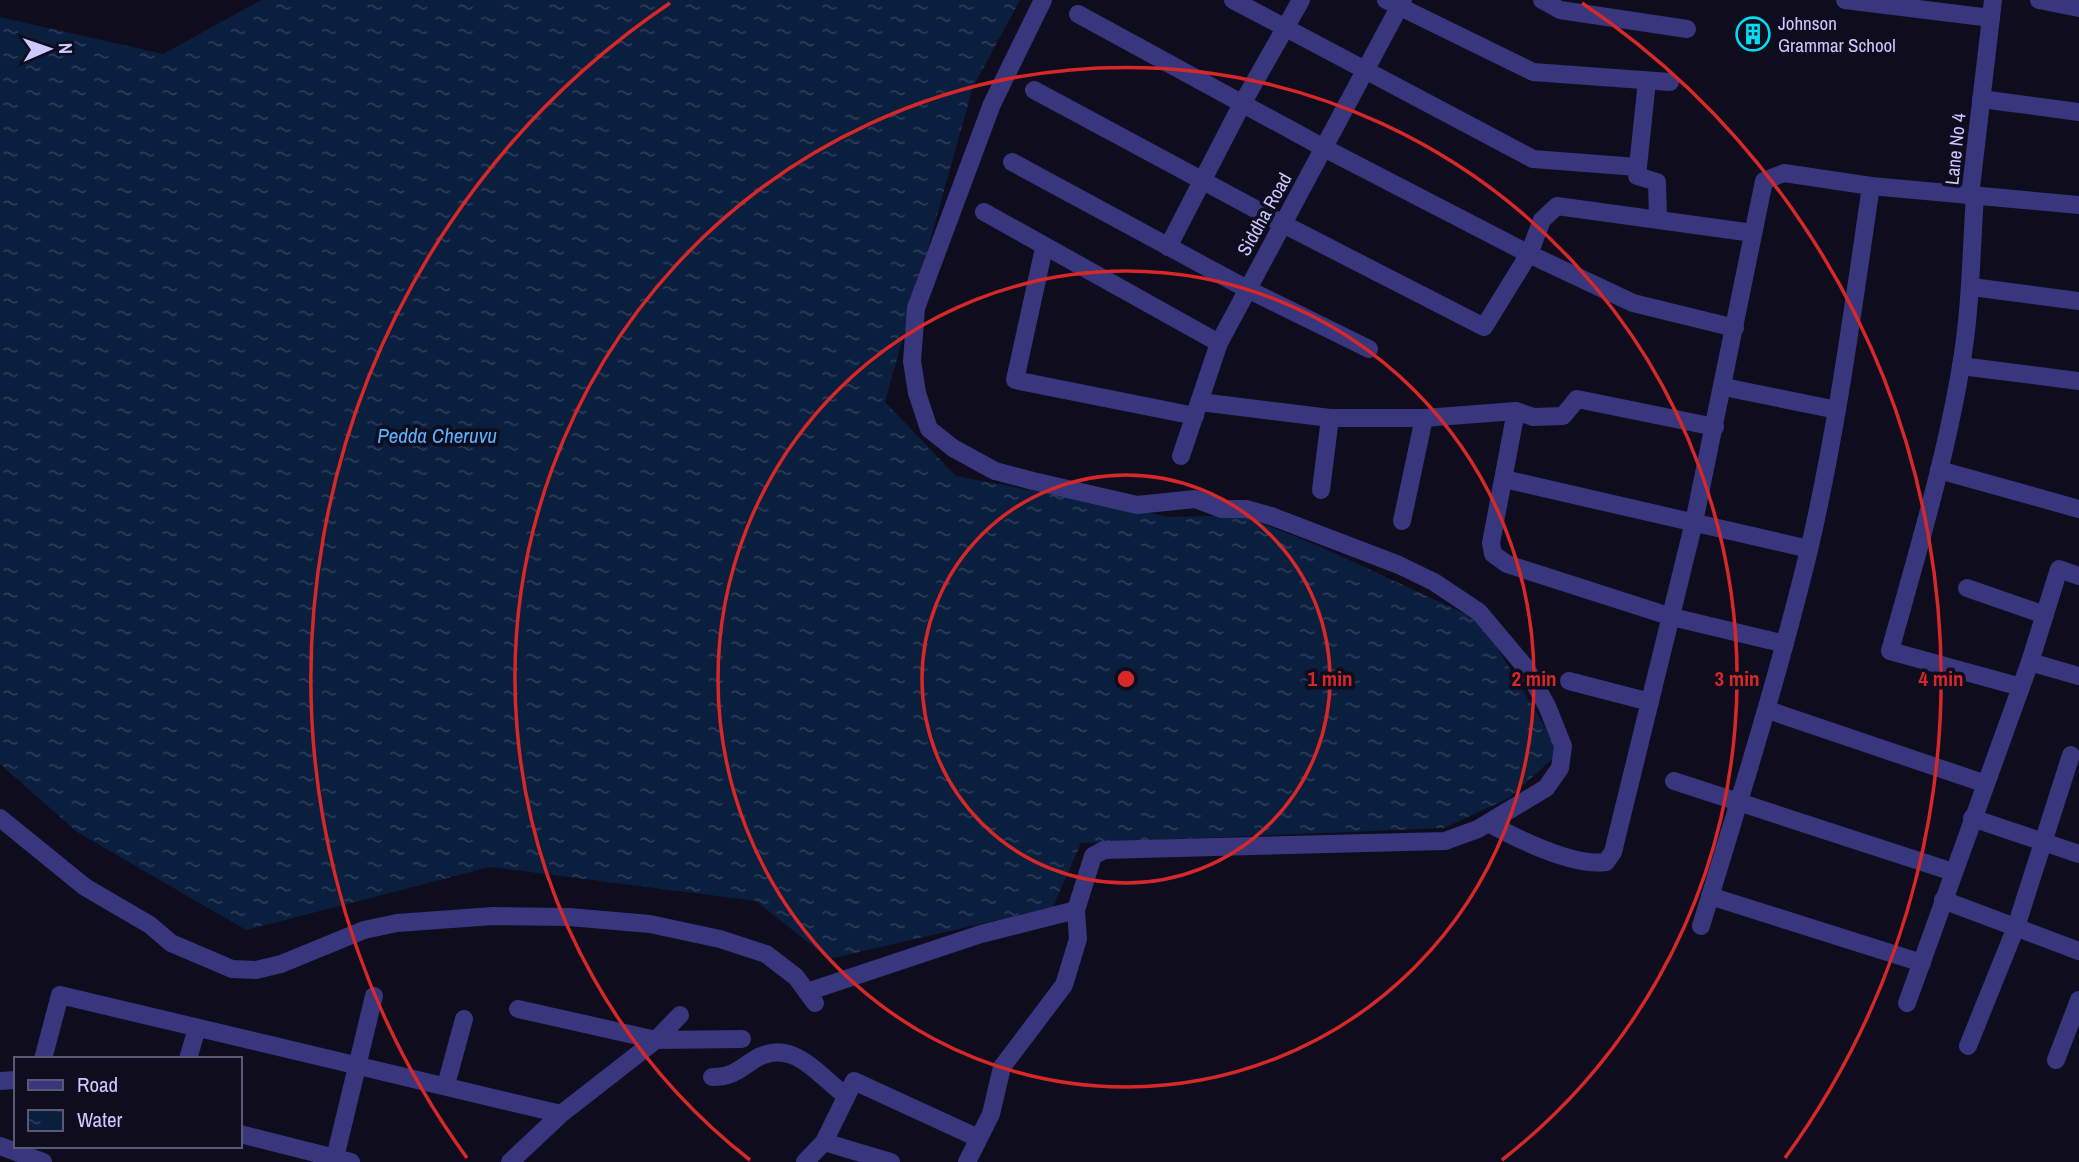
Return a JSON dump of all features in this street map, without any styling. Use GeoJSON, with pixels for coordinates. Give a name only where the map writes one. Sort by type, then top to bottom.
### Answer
{"type":"FeatureCollection","features":[{"type":"Feature","properties":{"kind":"street"},"geometry":{"type":"LineString","coordinates":[[967,1162],[990,1114],[1002,1067],[1064,985],[1077,939],[1076,910],[1093,856],[1104,850],[1445,841],[1488,823],[1546,788],[1560,768],[1563,746],[1547,706],[1526,668],[1479,612],[1434,582],[1271,516],[1247,509],[1222,509],[1195,499],[1138,505],[995,471],[953,448],[929,429],[917,393],[912,361],[916,308],[992,104],[1043,0]]}},
{"type":"Feature","properties":{"kind":"street"},"geometry":{"type":"LineString","coordinates":[[1233,0],[1533,159],[1637,167]]}},
{"type":"Feature","properties":{"kind":"street"},"geometry":{"type":"LineString","coordinates":[[1168,247],[1242,104],[1301,0]]}},
{"type":"Feature","properties":{"kind":"street"},"geometry":{"type":"LineString","coordinates":[[1542,0],[1560,9],[1687,29]]}},
{"type":"Feature","properties":{"kind":"street"},"geometry":{"type":"LineString","coordinates":[[1845,0],[1992,9]]}},
{"type":"Feature","properties":{"kind":"street"},"geometry":{"type":"LineString","coordinates":[[2039,0],[2079,8]]}},
{"type":"Feature","properties":{"kind":"street"},"geometry":{"type":"LineString","coordinates":[[1396,2],[1532,72],[1670,82]]}},
{"type":"Feature","properties":{"kind":"street","name":"Siddha Road"},"geometry":{"type":"LineString","coordinates":[[1181,456],[1219,344],[1366,69],[1396,2]]}},
{"type":"Feature","properties":{"kind":"street","name":"Lane No 4"},"geometry":{"type":"LineString","coordinates":[[1992,9],[1973,196],[2079,205]]}},
{"type":"Feature","properties":{"kind":"street"},"geometry":{"type":"LineString","coordinates":[[1078,14],[1324,148],[1529,254],[1633,303],[1735,328]]}},
{"type":"Feature","properties":{"kind":"street"},"geometry":{"type":"LineString","coordinates":[[1647,81],[1637,176],[1657,182],[1658,218]]}},
{"type":"Feature","properties":{"kind":"street"},"geometry":{"type":"LineString","coordinates":[[1034,90],[1283,225],[1484,327],[1529,254],[1542,220],[1557,206],[1753,233]]}},
{"type":"Feature","properties":{"kind":"street"},"geometry":{"type":"LineString","coordinates":[[1982,99],[2079,112]]}},
{"type":"Feature","properties":{"kind":"street"},"geometry":{"type":"LineString","coordinates":[[1012,162],[1247,289],[1369,349]]}},
{"type":"Feature","properties":{"kind":"street"},"geometry":{"type":"LineString","coordinates":[[1488,823],[1512,836],[1590,864],[1606,862],[1613,852],[1694,522],[1724,387],[1764,181],[1771,176],[1784,173],[1871,186],[1973,196],[1972,287],[1961,366],[1939,470],[1890,651],[2021,687]]}},
{"type":"Feature","properties":{"kind":"street"},"geometry":{"type":"LineString","coordinates":[[1701,926],[1768,710],[1809,549],[1838,410],[1871,186]]}},
{"type":"Feature","properties":{"kind":"street"},"geometry":{"type":"LineString","coordinates":[[984,212],[1219,344]]}},
{"type":"Feature","properties":{"kind":"street"},"geometry":{"type":"LineString","coordinates":[[1044,248],[1015,380],[1198,409],[1330,418],[1424,418],[1516,411],[1533,417],[1563,416],[1577,400],[1715,427]]}},
{"type":"Feature","properties":{"kind":"street"},"geometry":{"type":"LineString","coordinates":[[1972,287],[2079,301]]}},
{"type":"Feature","properties":{"kind":"street"},"geometry":{"type":"LineString","coordinates":[[1961,366],[2079,381]]}},
{"type":"Feature","properties":{"kind":"street"},"geometry":{"type":"LineString","coordinates":[[1724,387],[1838,410]]}},
{"type":"Feature","properties":{"kind":"street"},"geometry":{"type":"LineString","coordinates":[[1516,411],[1491,543],[1493,554],[1507,564],[1672,617],[1785,643]]}},
{"type":"Feature","properties":{"kind":"street"},"geometry":{"type":"LineString","coordinates":[[1321,490],[1330,418]]}},
{"type":"Feature","properties":{"kind":"street"},"geometry":{"type":"LineString","coordinates":[[1402,522],[1424,418]]}},
{"type":"Feature","properties":{"kind":"street"},"geometry":{"type":"LineString","coordinates":[[1939,470],[2079,509]]}},
{"type":"Feature","properties":{"kind":"street"},"geometry":{"type":"LineString","coordinates":[[1504,480],[1809,549]]}},
{"type":"Feature","properties":{"kind":"street"},"geometry":{"type":"LineString","coordinates":[[1907,1003],[1972,818],[2031,662],[2059,569],[2079,576]]}},
{"type":"Feature","properties":{"kind":"street"},"geometry":{"type":"LineString","coordinates":[[1967,588],[2045,615]]}},
{"type":"Feature","properties":{"kind":"street"},"geometry":{"type":"LineString","coordinates":[[2031,662],[2079,676]]}},
{"type":"Feature","properties":{"kind":"street"},"geometry":{"type":"LineString","coordinates":[[1569,681],[1650,702]]}},
{"type":"Feature","properties":{"kind":"street"},"geometry":{"type":"LineString","coordinates":[[1768,710],[1986,784]]}},
{"type":"Feature","properties":{"kind":"street"},"geometry":{"type":"LineString","coordinates":[[1968,1046],[2016,928],[2071,755]]}},
{"type":"Feature","properties":{"kind":"street"},"geometry":{"type":"LineString","coordinates":[[1674,781],[1953,872]]}},
{"type":"Feature","properties":{"kind":"street"},"geometry":{"type":"LineString","coordinates":[[0,818],[85,887],[150,925],[171,943],[232,969],[256,970],[269,967],[364,930],[397,923],[493,916],[569,917],[650,925],[720,939],[766,954],[796,977],[811,997],[981,934],[1076,910]]}},
{"type":"Feature","properties":{"kind":"street"},"geometry":{"type":"LineString","coordinates":[[1972,818],[2079,854]]}},
{"type":"Feature","properties":{"kind":"street"},"geometry":{"type":"LineString","coordinates":[[1710,896],[1923,963]]}},
{"type":"Feature","properties":{"kind":"street"},"geometry":{"type":"LineString","coordinates":[[1943,900],[2079,951]]}},
{"type":"Feature","properties":{"kind":"street"},"geometry":{"type":"LineString","coordinates":[[44,1057],[60,995],[561,1114]]}},
{"type":"Feature","properties":{"kind":"street"},"geometry":{"type":"LineString","coordinates":[[242,1135],[340,1161],[374,996]]}},
{"type":"Feature","properties":{"kind":"street"},"geometry":{"type":"LineString","coordinates":[[2056,1060],[2071,1046],[2079,1000]]}},
{"type":"Feature","properties":{"kind":"street"},"geometry":{"type":"LineString","coordinates":[[518,1009],[656,1040],[742,1039]]}},
{"type":"Feature","properties":{"kind":"street"},"geometry":{"type":"LineString","coordinates":[[510,1162],[561,1114],[656,1040],[680,1015]]}},
{"type":"Feature","properties":{"kind":"street"},"geometry":{"type":"LineString","coordinates":[[446,1085],[464,1019]]}},
{"type":"Feature","properties":{"kind":"street"},"geometry":{"type":"LineString","coordinates":[[189,1057],[197,1028]]}},
{"type":"Feature","properties":{"kind":"street"},"geometry":{"type":"LineString","coordinates":[[712,1077],[733,1075],[767,1052],[780,1050],[792,1054],[846,1096]]}},
{"type":"Feature","properties":{"kind":"street"},"geometry":{"type":"LineString","coordinates":[[806,1162],[824,1142],[854,1081],[978,1138]]}},
{"type":"Feature","properties":{"kind":"street"},"geometry":{"type":"LineString","coordinates":[[824,1142],[891,1162]]}},
{"type":"Feature","properties":{"kind":"street"},"geometry":{"type":"LineString","coordinates":[[0,1146],[43,1162]]}},
{"type":"Feature","properties":{"kind":"water","name":"Pedda Cheruvu"},"geometry":{"type":"Polygon","coordinates":[[[261,0],[1020,0],[973,87],[885,402],[956,476],[1171,517],[1241,515],[1321,547],[1481,621],[1560,752],[1509,798],[1444,828],[1081,843],[1053,907],[829,959],[756,901],[490,867],[246,930],[77,832],[0,764],[0,17],[163,54],[261,0]]]}},
{"type":"Feature","properties":{"kind":"place","name":"Johnson Grammar School"},"geometry":{"type":"Point","coordinates":[1753,34]}}]}
